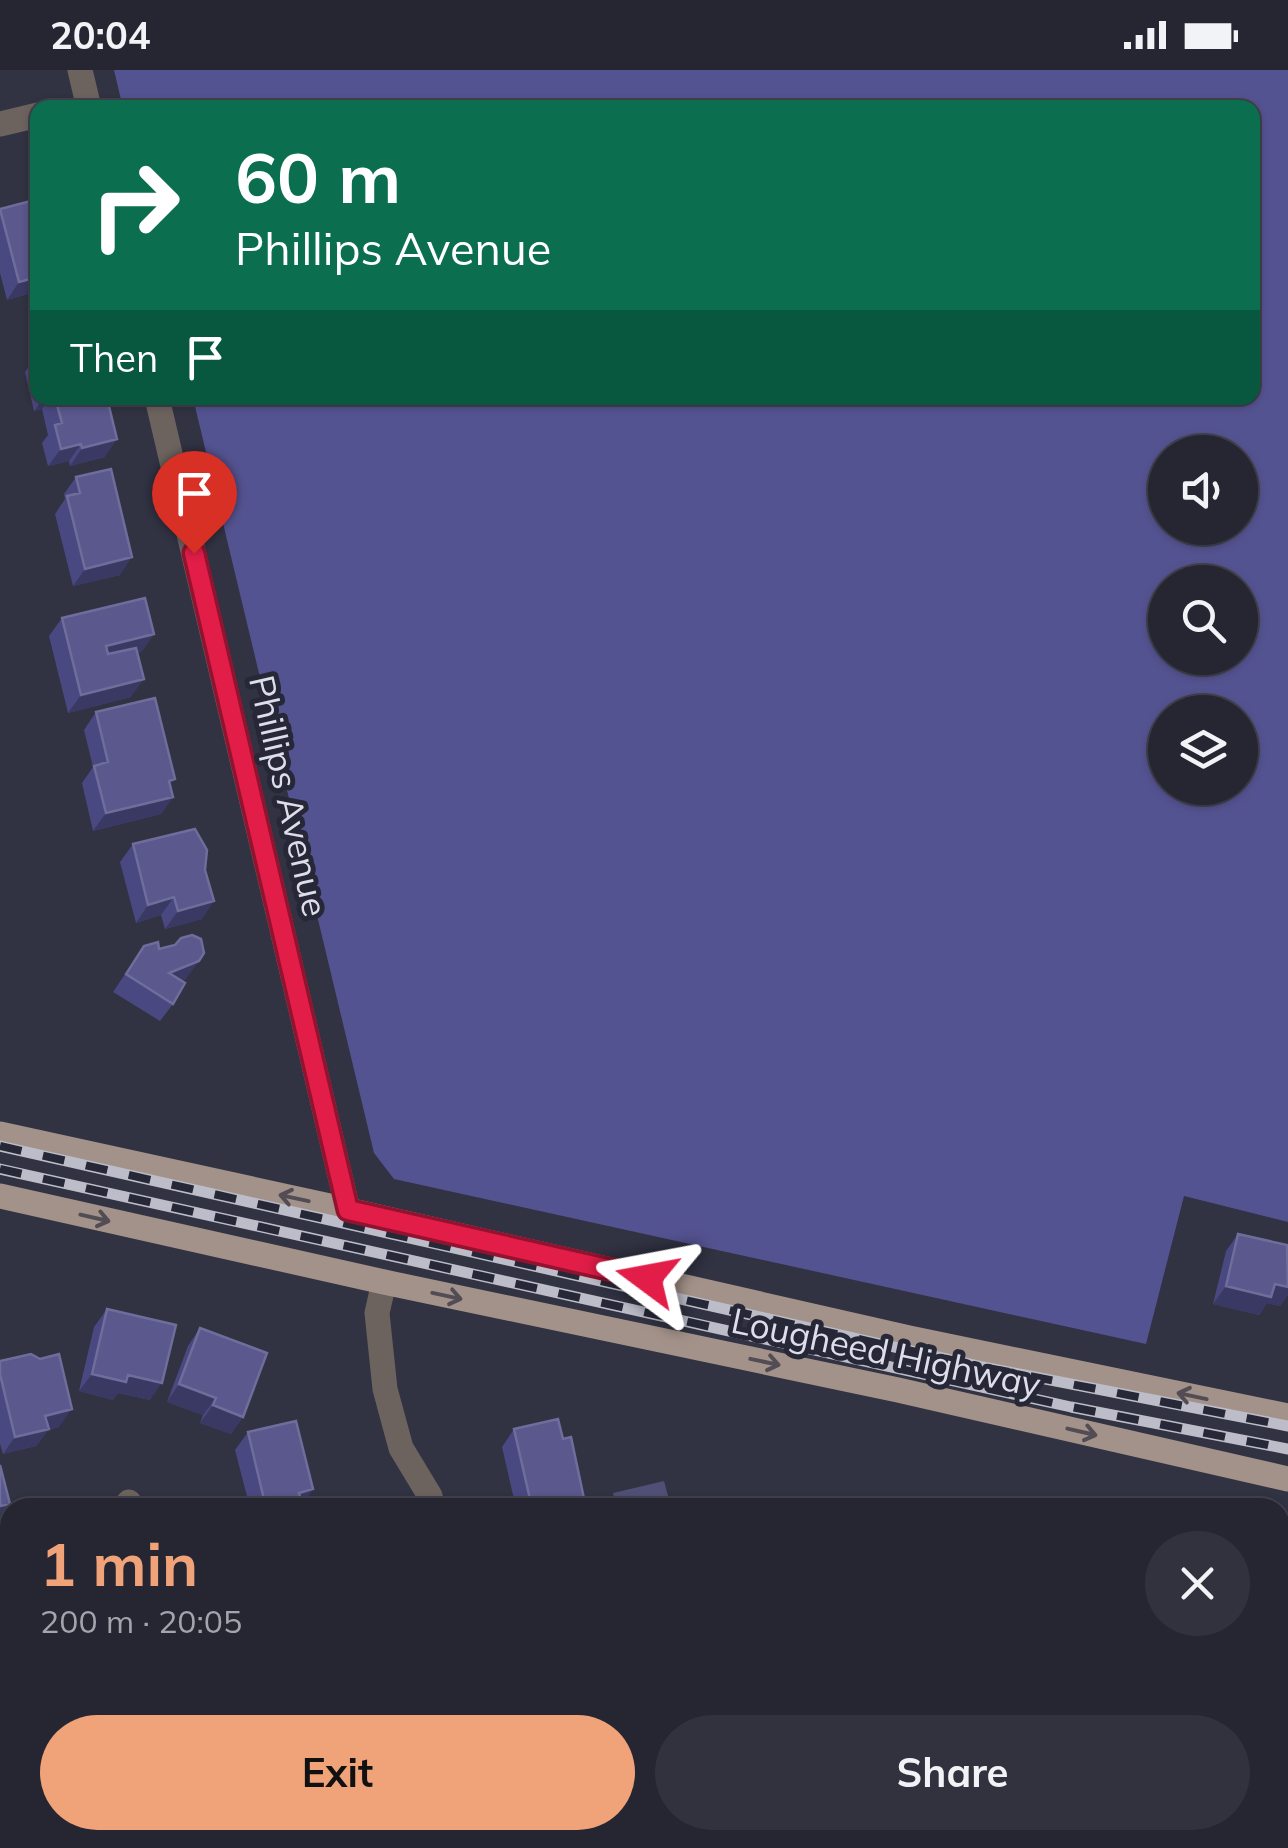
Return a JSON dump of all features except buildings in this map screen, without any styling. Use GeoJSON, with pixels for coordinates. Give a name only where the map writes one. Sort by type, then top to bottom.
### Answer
{"type":"FeatureCollection","features":[{"type":"Feature","properties":{"kind":"main road","name":"Lougheed Highway"},"geometry":{"type":"LineString","coordinates":[[0,1134],[909,1338],[1288,1416]]}},
{"type":"Feature","properties":{"kind":"main road","name":"Lougheed Highway"},"geometry":{"type":"LineString","coordinates":[[0,1196],[898,1390],[1288,1479]]}},
{"type":"Feature","properties":{"kind":"street"},"geometry":{"type":"LineString","coordinates":[[80,70],[82,100]]}},
{"type":"Feature","properties":{"kind":"street"},"geometry":{"type":"LineString","coordinates":[[0,124],[30,117]]}},
{"type":"Feature","properties":{"kind":"street","name":"Phillips Avenue"},"geometry":{"type":"LineString","coordinates":[[160,405],[348,1210]]}},
{"type":"Feature","properties":{"kind":"street"},"geometry":{"type":"LineString","coordinates":[[384,1282],[378,1313],[385,1388],[401,1448],[430,1498]]}},
{"type":"Feature","properties":{"kind":"shaded area"},"geometry":{"type":"Polygon","coordinates":[[[114,70],[1288,70],[1288,1222],[1184,1196],[1146,1344],[394,1179],[374,1153],[195,405],[1260,405],[1260,100],[121,100],[114,70]]]}},
{"type":"Feature","properties":{"kind":"shaded area"},"geometry":{"type":"Polygon","coordinates":[[[664,1481],[669,1498],[614,1498],[613,1493],[664,1481]]]}},
{"type":"Feature","properties":{"kind":"railway"},"geometry":{"type":"LineString","coordinates":[[0,1146],[983,1367],[1288,1426]]}},
{"type":"Feature","properties":{"kind":"railway"},"geometry":{"type":"LineString","coordinates":[[0,1169],[1071,1407],[1288,1449]]}},
{"type":"Feature","properties":{"kind":"route"},"geometry":{"type":"LineString","coordinates":[[194,553],[348,1210],[647,1278]]}}]}
